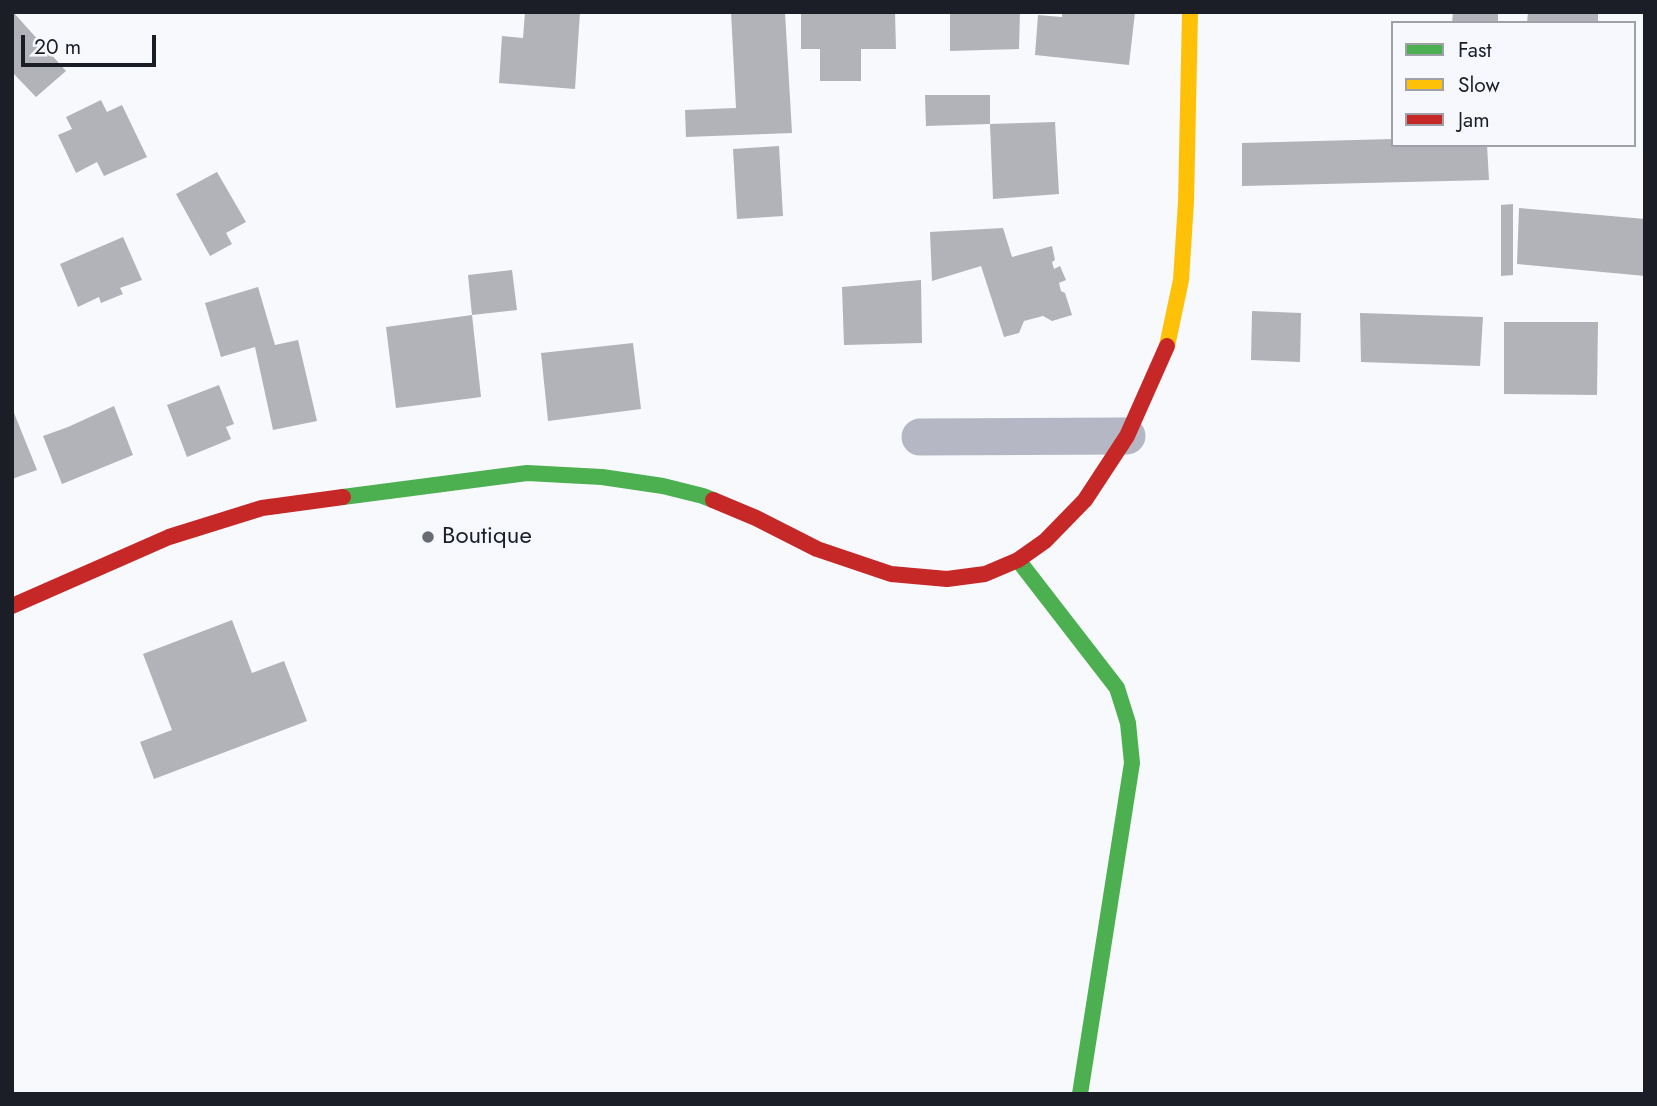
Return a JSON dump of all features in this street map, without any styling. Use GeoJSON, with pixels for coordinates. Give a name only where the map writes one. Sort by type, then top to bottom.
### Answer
{"type":"FeatureCollection","features":[{"type":"Feature","properties":{"kind":"main road"},"geometry":{"type":"LineString","coordinates":[[12,606],[169,537],[262,508],[527,473],[602,477],[703,495],[757,518],[817,549],[891,574],[947,579],[985,574],[1018,560],[1045,541],[1085,500],[1127,436],[1167,345],[1181,280],[1186,202],[1190,12]]}},
{"type":"Feature","properties":{"kind":"main road"},"geometry":{"type":"LineString","coordinates":[[1018,560],[1117,688],[1128,723],[1132,763],[1080,1094]]}},
{"type":"Feature","properties":{"kind":"street"},"geometry":{"type":"LineString","coordinates":[[920,437],[1127,436]]}},
{"type":"Feature","properties":{"kind":"building"},"geometry":{"type":"Polygon","coordinates":[[[525,12],[580,12],[575,89],[499,83],[502,36],[523,38],[525,12]]]}},
{"type":"Feature","properties":{"kind":"building"},"geometry":{"type":"Polygon","coordinates":[[[731,12],[785,12],[792,133],[686,137],[685,110],[736,108],[731,12]]]}},
{"type":"Feature","properties":{"kind":"building"},"geometry":{"type":"Polygon","coordinates":[[[801,12],[895,12],[896,49],[861,49],[861,81],[820,81],[820,49],[801,49],[801,12]]]}},
{"type":"Feature","properties":{"kind":"building"},"geometry":{"type":"Polygon","coordinates":[[[950,12],[1020,12],[1019,49],[950,51],[950,12]]]}},
{"type":"Feature","properties":{"kind":"building"},"geometry":{"type":"Polygon","coordinates":[[[1062,12],[1135,12],[1129,65],[1035,55],[1038,15],[1062,17],[1062,12]]]}},
{"type":"Feature","properties":{"kind":"building"},"geometry":{"type":"Polygon","coordinates":[[[1453,12],[1498,12],[1498,21],[1452,21],[1453,12]]]}},
{"type":"Feature","properties":{"kind":"building"},"geometry":{"type":"Polygon","coordinates":[[[1528,12],[1598,12],[1598,21],[1527,21],[1528,12]]]}},
{"type":"Feature","properties":{"kind":"building"},"geometry":{"type":"Polygon","coordinates":[[[14,13],[66,71],[36,97],[12,72],[14,13]]]}},
{"type":"Feature","properties":{"kind":"building"},"geometry":{"type":"Polygon","coordinates":[[[925,95],[990,95],[990,124],[926,126],[925,95]]]}},
{"type":"Feature","properties":{"kind":"building"},"geometry":{"type":"Polygon","coordinates":[[[101,100],[107,112],[122,105],[147,157],[104,176],[97,162],[76,173],[58,135],[72,129],[66,117],[101,100]]]}},
{"type":"Feature","properties":{"kind":"building"},"geometry":{"type":"Polygon","coordinates":[[[1055,122],[1059,194],[993,199],[990,124],[1055,122]]]}},
{"type":"Feature","properties":{"kind":"building"},"geometry":{"type":"Polygon","coordinates":[[[1391,139],[1391,147],[1487,147],[1489,180],[1242,186],[1242,143],[1391,139]]]}},
{"type":"Feature","properties":{"kind":"building"},"geometry":{"type":"Polygon","coordinates":[[[779,146],[783,216],[737,219],[733,149],[779,146]]]}},
{"type":"Feature","properties":{"kind":"building"},"geometry":{"type":"Polygon","coordinates":[[[217,172],[246,222],[226,233],[232,244],[210,256],[176,194],[217,172]]]}},
{"type":"Feature","properties":{"kind":"building"},"geometry":{"type":"Polygon","coordinates":[[[1513,204],[1513,275],[1501,276],[1501,205],[1513,204]]]}},
{"type":"Feature","properties":{"kind":"building"},"geometry":{"type":"Polygon","coordinates":[[[1519,208],[1645,219],[1645,276],[1517,264],[1519,208]]]}},
{"type":"Feature","properties":{"kind":"building"},"geometry":{"type":"Polygon","coordinates":[[[1003,228],[1012,257],[1052,246],[1054,269],[1060,266],[1066,280],[1059,283],[1072,315],[1052,321],[1043,316],[1024,321],[1019,333],[1004,337],[981,266],[932,281],[930,232],[1003,228]]]}},
{"type":"Feature","properties":{"kind":"building"},"geometry":{"type":"Polygon","coordinates":[[[123,237],[142,280],[120,288],[123,294],[101,303],[99,297],[78,307],[60,264],[123,237]]]}},
{"type":"Feature","properties":{"kind":"building"},"geometry":{"type":"Polygon","coordinates":[[[512,270],[517,310],[472,315],[468,275],[512,270]]]}},
{"type":"Feature","properties":{"kind":"building"},"geometry":{"type":"Polygon","coordinates":[[[921,280],[922,343],[844,345],[842,287],[921,280]]]}},
{"type":"Feature","properties":{"kind":"building"},"geometry":{"type":"Polygon","coordinates":[[[258,287],[275,345],[298,340],[317,421],[273,430],[255,347],[221,357],[205,303],[258,287]]]}},
{"type":"Feature","properties":{"kind":"building"},"geometry":{"type":"Polygon","coordinates":[[[1252,311],[1301,313],[1300,362],[1251,360],[1252,311]]]}},
{"type":"Feature","properties":{"kind":"building"},"geometry":{"type":"Polygon","coordinates":[[[1360,313],[1483,317],[1480,366],[1361,362],[1360,313]]]}},
{"type":"Feature","properties":{"kind":"building"},"geometry":{"type":"Polygon","coordinates":[[[472,315],[481,397],[396,408],[386,327],[472,315]]]}},
{"type":"Feature","properties":{"kind":"building"},"geometry":{"type":"Polygon","coordinates":[[[1504,322],[1598,322],[1597,395],[1504,394],[1504,322]]]}},
{"type":"Feature","properties":{"kind":"building"},"geometry":{"type":"Polygon","coordinates":[[[633,343],[641,409],[548,421],[541,353],[633,343]]]}},
{"type":"Feature","properties":{"kind":"building"},"geometry":{"type":"Polygon","coordinates":[[[219,385],[234,424],[226,427],[231,439],[187,457],[167,405],[219,385]]]}},
{"type":"Feature","properties":{"kind":"building"},"geometry":{"type":"Polygon","coordinates":[[[114,406],[133,455],[62,484],[43,436],[114,406]]]}},
{"type":"Feature","properties":{"kind":"building"},"geometry":{"type":"Polygon","coordinates":[[[12,408],[37,470],[12,479],[12,408]]]}},
{"type":"Feature","properties":{"kind":"building"},"geometry":{"type":"Polygon","coordinates":[[[232,620],[252,673],[284,661],[307,721],[154,779],[140,742],[172,730],[143,654],[232,620]]]}},
{"type":"Feature","properties":{"kind":"traffic: fast"},"geometry":{"type":"LineString","coordinates":[[343,497],[527,473],[602,477],[663,486],[713,500]]}},
{"type":"Feature","properties":{"kind":"traffic: fast"},"geometry":{"type":"LineString","coordinates":[[1018,560],[1117,688],[1128,723],[1132,763],[1080,1094]]}},
{"type":"Feature","properties":{"kind":"traffic: slow"},"geometry":{"type":"LineString","coordinates":[[1167,346],[1181,280],[1186,202],[1190,12]]}},
{"type":"Feature","properties":{"kind":"traffic: jam"},"geometry":{"type":"LineString","coordinates":[[713,500],[817,549],[891,574],[947,579],[985,574],[1018,560],[1045,541],[1085,500],[1127,436],[1167,346]]}},
{"type":"Feature","properties":{"kind":"traffic: jam"},"geometry":{"type":"LineString","coordinates":[[12,606],[169,537],[262,508],[343,497]]}},
{"type":"Feature","properties":{"kind":"place","name":"Boutique"},"geometry":{"type":"Point","coordinates":[428,537]}}]}
